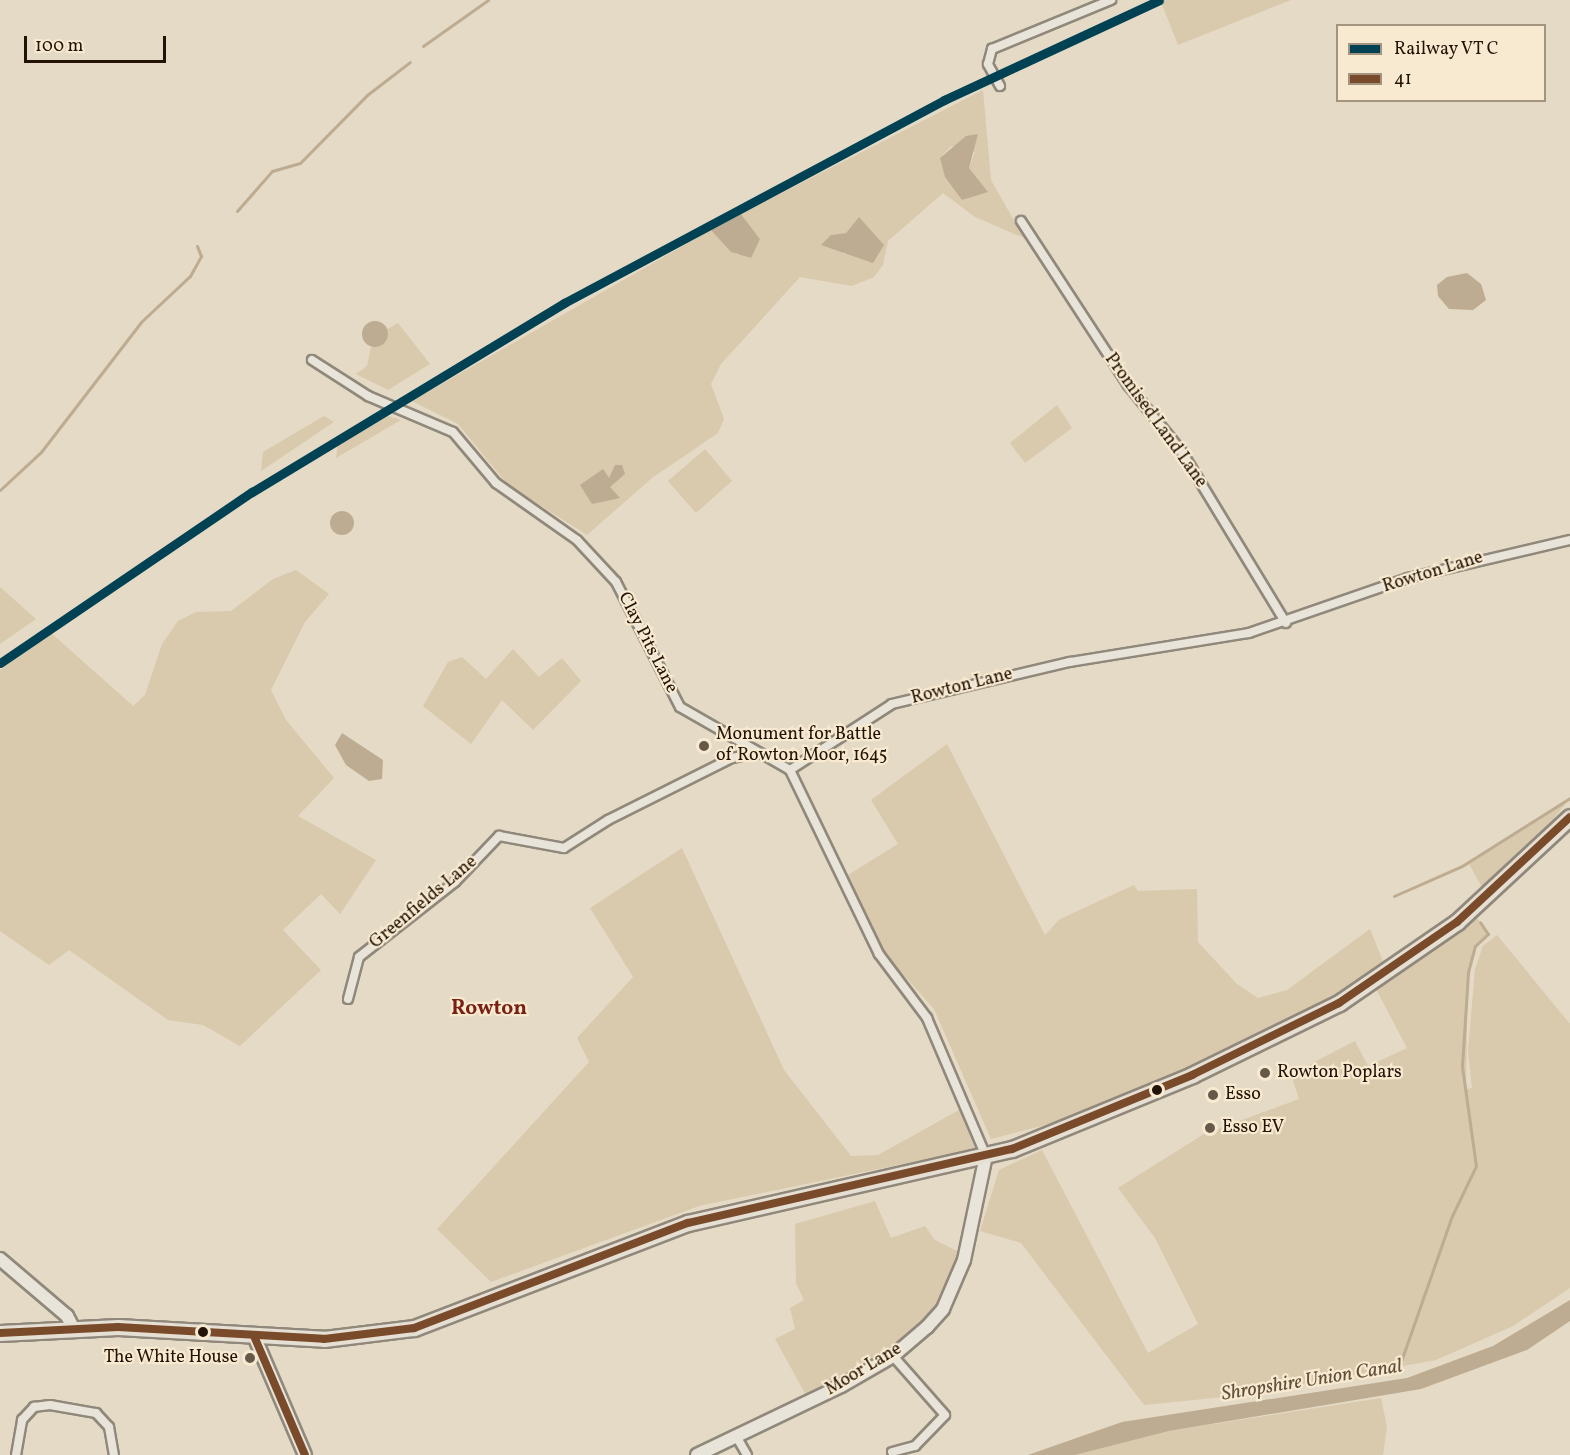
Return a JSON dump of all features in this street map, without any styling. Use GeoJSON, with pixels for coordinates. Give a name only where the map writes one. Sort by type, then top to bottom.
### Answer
{"type":"FeatureCollection","features":[{"type":"Feature","properties":{"kind":"highway"},"geometry":{"type":"LineString","coordinates":[[0,1333],[74,1329],[324,1339],[414,1328],[688,1223],[986,1156],[1192,1076],[1339,1003],[1457,922],[1570,817]]}},
{"type":"Feature","properties":{"kind":"street"},"geometry":{"type":"LineString","coordinates":[[999,86],[988,64],[992,49],[1111,0]]}},
{"type":"Feature","properties":{"kind":"street","name":"Promised Land Lane"},"geometry":{"type":"LineString","coordinates":[[1021,220],[1128,385],[1182,452],[1286,623]]}},
{"type":"Feature","properties":{"kind":"street","name":"Clay Pits Lane"},"geometry":{"type":"LineString","coordinates":[[312,360],[368,396],[453,432],[496,483],[578,540],[626,599],[680,707],[754,754],[790,770]]}},
{"type":"Feature","properties":{"kind":"street","name":"Rowton Lane"},"geometry":{"type":"LineString","coordinates":[[790,770],[892,704],[1070,662],[1286,623],[1408,578],[1570,540]]}},
{"type":"Feature","properties":{"kind":"street","name":"Greenfields Lane"},"geometry":{"type":"LineString","coordinates":[[348,999],[359,957],[455,882],[499,836],[564,848],[608,820],[732,758],[754,754]]}},
{"type":"Feature","properties":{"kind":"street"},"geometry":{"type":"LineString","coordinates":[[790,770],[879,954],[927,1018],[986,1156]]}},
{"type":"Feature","properties":{"kind":"street","name":"Moor Lane"},"geometry":{"type":"LineString","coordinates":[[698,1455],[893,1356],[927,1328],[955,1285],[975,1220],[986,1156]]}},
{"type":"Feature","properties":{"kind":"street"},"geometry":{"type":"LineString","coordinates":[[0,1259],[67,1316],[74,1329]]}},
{"type":"Feature","properties":{"kind":"street"},"geometry":{"type":"LineString","coordinates":[[254,1336],[305,1455]]}},
{"type":"Feature","properties":{"kind":"street"},"geometry":{"type":"LineString","coordinates":[[892,1452],[915,1446],[945,1415],[893,1356]]}},
{"type":"Feature","properties":{"kind":"street"},"geometry":{"type":"LineString","coordinates":[[16,1455],[22,1420],[34,1407],[50,1405],[96,1413],[109,1427],[114,1455]]}},
{"type":"Feature","properties":{"kind":"street"},"geometry":{"type":"LineString","coordinates":[[736,1436],[747,1455]]}},
{"type":"Feature","properties":{"kind":"shaded area"},"geometry":{"type":"Polygon","coordinates":[[[1167,0],[1291,0],[1178,45],[1161,2],[1167,0]]]}},
{"type":"Feature","properties":{"kind":"shaded area"},"geometry":{"type":"Polygon","coordinates":[[[983,90],[991,180],[1024,238],[975,217],[943,193],[888,241],[883,265],[874,277],[852,286],[800,277],[721,364],[711,384],[724,419],[718,433],[652,478],[587,535],[508,485],[458,424],[412,401],[711,230],[737,255],[760,239],[741,214],[983,90]],[[951,146],[940,158],[969,168],[975,152],[951,146]],[[858,218],[846,233],[831,235],[845,255],[858,218]]]}},
{"type":"Feature","properties":{"kind":"shaded area"},"geometry":{"type":"Polygon","coordinates":[[[978,134],[969,168],[988,192],[962,200],[945,177],[940,158],[966,136],[978,134]]]}},
{"type":"Feature","properties":{"kind":"shaded area"},"geometry":{"type":"Polygon","coordinates":[[[741,214],[760,239],[751,258],[731,252],[711,230],[741,214]]]}},
{"type":"Feature","properties":{"kind":"shaded area"},"geometry":{"type":"Polygon","coordinates":[[[859,217],[884,245],[873,263],[821,245],[831,235],[846,233],[859,217]]]}},
{"type":"Feature","properties":{"kind":"shaded area"},"geometry":{"type":"Polygon","coordinates":[[[1467,273],[1481,284],[1486,300],[1473,310],[1449,309],[1438,296],[1437,285],[1447,277],[1467,273]]]}},
{"type":"Feature","properties":{"kind":"shaded area"},"geometry":{"type":"Polygon","coordinates":[[[375,321],[384,325],[388,334],[384,343],[375,347],[366,343],[362,334],[366,325],[375,321]]]}},
{"type":"Feature","properties":{"kind":"shaded area"},"geometry":{"type":"Polygon","coordinates":[[[398,323],[430,364],[388,390],[356,374],[367,366],[371,347],[387,341],[384,331],[398,323]]]}},
{"type":"Feature","properties":{"kind":"shaded area"},"geometry":{"type":"Polygon","coordinates":[[[1057,405],[1072,428],[1025,463],[1010,443],[1057,405]]]}},
{"type":"Feature","properties":{"kind":"shaded area"},"geometry":{"type":"Polygon","coordinates":[[[385,415],[401,420],[336,458],[338,443],[385,415]]]}},
{"type":"Feature","properties":{"kind":"shaded area"},"geometry":{"type":"Polygon","coordinates":[[[324,416],[334,422],[261,471],[263,452],[324,416]]]}},
{"type":"Feature","properties":{"kind":"shaded area"},"geometry":{"type":"Polygon","coordinates":[[[705,449],[732,481],[696,513],[668,481],[705,449]]]}},
{"type":"Feature","properties":{"kind":"shaded area"},"geometry":{"type":"Polygon","coordinates":[[[615,465],[622,465],[625,474],[610,487],[620,498],[592,504],[580,485],[603,469],[609,478],[615,465]]]}},
{"type":"Feature","properties":{"kind":"shaded area"},"geometry":{"type":"Polygon","coordinates":[[[342,511],[351,514],[354,523],[351,532],[342,535],[333,532],[330,523],[333,514],[342,511]]]}},
{"type":"Feature","properties":{"kind":"shaded area"},"geometry":{"type":"Polygon","coordinates":[[[296,570],[329,594],[305,622],[271,690],[286,720],[334,778],[298,816],[376,860],[340,914],[321,894],[283,930],[321,970],[240,1046],[203,1025],[168,1020],[69,950],[49,965],[0,931],[0,670],[50,632],[133,706],[145,695],[162,644],[178,621],[196,612],[231,611],[273,579],[296,570]]]}},
{"type":"Feature","properties":{"kind":"shaded area"},"geometry":{"type":"Polygon","coordinates":[[[0,587],[36,619],[0,644],[0,587]]]}},
{"type":"Feature","properties":{"kind":"shaded area"},"geometry":{"type":"Polygon","coordinates":[[[513,649],[539,677],[562,658],[581,681],[533,730],[502,700],[471,744],[423,706],[448,662],[462,657],[486,679],[513,649]]]}},
{"type":"Feature","properties":{"kind":"shaded area"},"geometry":{"type":"Polygon","coordinates":[[[342,733],[383,760],[382,779],[369,781],[346,765],[335,745],[342,733]]]}},
{"type":"Feature","properties":{"kind":"shaded area"},"geometry":{"type":"Polygon","coordinates":[[[947,744],[1045,935],[1060,919],[1134,885],[1138,891],[1197,889],[1198,942],[1237,984],[1258,998],[1287,990],[1370,929],[1384,964],[1292,1021],[1185,1070],[1076,1117],[991,1139],[934,1009],[886,955],[848,875],[898,844],[871,800],[947,744]]]}},
{"type":"Feature","properties":{"kind":"shaded area"},"geometry":{"type":"Polygon","coordinates":[[[1570,798],[1527,853],[1484,891],[1468,862],[1570,798]]]}},
{"type":"Feature","properties":{"kind":"shaded area"},"geometry":{"type":"Polygon","coordinates":[[[682,848],[784,1070],[851,1156],[878,1155],[959,1110],[975,1149],[699,1206],[491,1282],[437,1229],[589,1062],[577,1038],[633,977],[590,908],[682,848]]]}},
{"type":"Feature","properties":{"kind":"shaded area"},"geometry":{"type":"Polygon","coordinates":[[[1476,916],[1488,934],[1475,946],[1468,972],[1466,1089],[1472,1088],[1468,1051],[1475,969],[1483,946],[1497,935],[1570,1024],[1570,1288],[1513,1326],[1436,1360],[1234,1396],[1144,1405],[1021,1243],[980,1231],[999,1170],[1042,1150],[1148,1353],[1198,1324],[1155,1238],[1118,1188],[1204,1134],[1299,1099],[1291,1074],[1355,1041],[1368,1066],[1407,1048],[1375,987],[1476,916]]]}},
{"type":"Feature","properties":{"kind":"shaded area"},"geometry":{"type":"Polygon","coordinates":[[[875,1201],[891,1238],[925,1226],[935,1240],[959,1252],[951,1279],[942,1302],[892,1349],[806,1395],[775,1339],[795,1329],[790,1308],[804,1300],[796,1283],[795,1224],[875,1201]]]}},
{"type":"Feature","properties":{"kind":"shaded area"},"geometry":{"type":"Polygon","coordinates":[[[1570,1300],[1570,1321],[1527,1350],[1421,1389],[1169,1431],[1075,1455],[1028,1455],[1122,1422],[1407,1378],[1493,1346],[1570,1300]]]}},
{"type":"Feature","properties":{"kind":"shaded area"},"geometry":{"type":"Polygon","coordinates":[[[1381,1398],[1387,1427],[1383,1455],[1075,1455],[1169,1431],[1381,1398]]]}},
{"type":"Feature","properties":{"kind":"waterway"},"geometry":{"type":"LineString","coordinates":[[423,46],[488,0]]}},
{"type":"Feature","properties":{"kind":"waterway"},"geometry":{"type":"LineString","coordinates":[[237,211],[272,171],[300,163],[367,95],[410,62]]}},
{"type":"Feature","properties":{"kind":"waterway"},"geometry":{"type":"LineString","coordinates":[[0,490],[41,452],[142,321],[190,276],[201,256],[197,246]]}},
{"type":"Feature","properties":{"kind":"waterway"},"geometry":{"type":"LineString","coordinates":[[1394,896],[1462,866],[1570,798]]}},
{"type":"Feature","properties":{"kind":"waterway","name":"Shropshire Union Canal"},"geometry":{"type":"LineString","coordinates":[[1399,1367],[1452,1216],[1476,1166],[1462,1066],[1468,972],[1475,946],[1488,934],[1480,922]]}},
{"type":"Feature","properties":{"kind":"transit line"},"geometry":{"type":"LineString","coordinates":[[0,663],[252,492],[564,303],[944,100],[1159,0]]}},
{"type":"Feature","properties":{"kind":"transit line","name":"41"},"geometry":{"type":"LineString","coordinates":[[0,1333],[118,1327],[324,1339],[414,1328],[688,1223],[1012,1149],[1192,1075],[1339,1003],[1457,922],[1570,817]]}},
{"type":"Feature","properties":{"kind":"transit line","name":"41"},"geometry":{"type":"LineString","coordinates":[[254,1336],[305,1455]]}},
{"type":"Feature","properties":{"kind":"place","name":"Monument for Battle of Rowton Moor, 1645"},"geometry":{"type":"Point","coordinates":[704,746]}},
{"type":"Feature","properties":{"kind":"place","name":"Rowton Poplars"},"geometry":{"type":"Point","coordinates":[1265,1073]}},
{"type":"Feature","properties":{"kind":"place","name":"Esso"},"geometry":{"type":"Point","coordinates":[1213,1095]}},
{"type":"Feature","properties":{"kind":"place","name":"Esso EV"},"geometry":{"type":"Point","coordinates":[1210,1128]}},
{"type":"Feature","properties":{"kind":"place","name":"The White House"},"geometry":{"type":"Point","coordinates":[250,1358]}},
{"type":"Feature","properties":{"kind":"district","name":"Rowton"},"geometry":{"type":"Point","coordinates":[489,1009]}}]}
